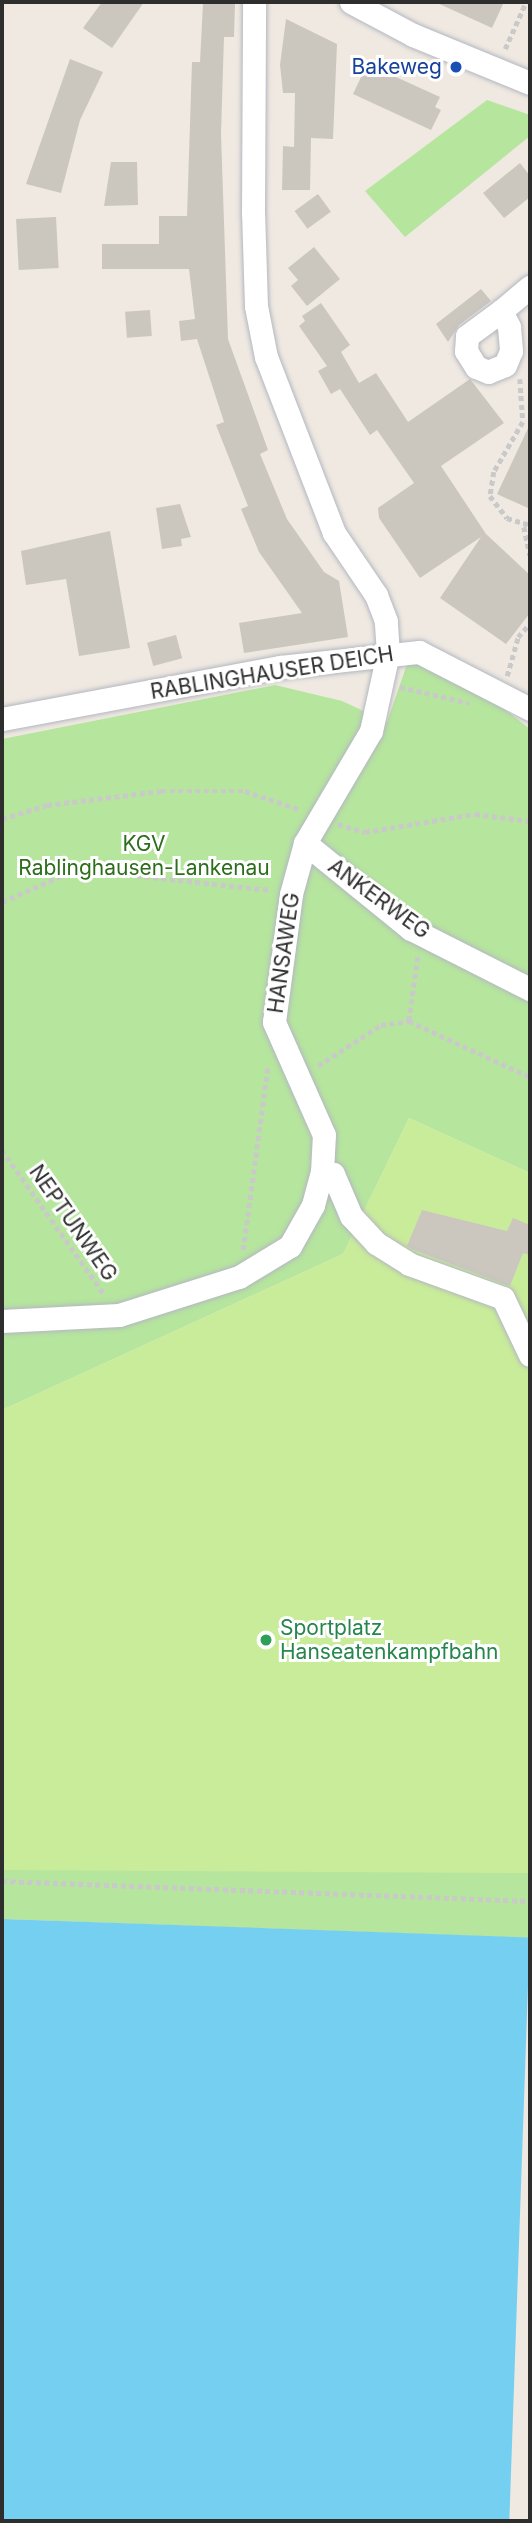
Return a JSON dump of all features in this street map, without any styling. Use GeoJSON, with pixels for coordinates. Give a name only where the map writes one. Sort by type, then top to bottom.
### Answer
{"type":"FeatureCollection","features":[{"type":"Feature","properties":{"kind":"street"},"geometry":{"type":"LineString","coordinates":[[254,2],[253,213],[256,306],[266,357],[334,533],[376,596],[386,621],[388,653]]}},
{"type":"Feature","properties":{"kind":"street"},"geometry":{"type":"LineString","coordinates":[[351,2],[530,83]]}},
{"type":"Feature","properties":{"kind":"street"},"geometry":{"type":"LineString","coordinates":[[501,311],[509,327],[509,356],[488,372],[476,367],[466,351],[467,336],[530,287]]}},
{"type":"Feature","properties":{"kind":"street","name":"HANSAWEG"},"geometry":{"type":"LineString","coordinates":[[2,1321],[118,1315],[239,1277],[290,1246],[313,1205],[322,1172],[324,1135],[274,1022],[291,894],[305,843],[371,731],[388,653]]}},
{"type":"Feature","properties":{"kind":"street","name":"RABLINGHAUSER DEICH"},"geometry":{"type":"LineString","coordinates":[[2,719],[280,667],[388,653],[434,656],[530,709]]}},
{"type":"Feature","properties":{"kind":"street","name":"ANKERWEG"},"geometry":{"type":"LineString","coordinates":[[305,843],[411,929],[528,985]]}},
{"type":"Feature","properties":{"kind":"street"},"geometry":{"type":"LineString","coordinates":[[322,1172],[334,1174],[351,1216],[376,1243],[409,1264],[503,1298],[530,1355]]}},
{"type":"Feature","properties":{"kind":"path"},"geometry":{"type":"LineString","coordinates":[[496,69],[526,2]]}},
{"type":"Feature","properties":{"kind":"path"},"geometry":{"type":"LineString","coordinates":[[509,356],[520,371],[525,411],[494,472],[490,496],[495,508],[524,527],[530,555]]}},
{"type":"Feature","properties":{"kind":"path"},"geometry":{"type":"LineString","coordinates":[[524,527],[530,525]]}},
{"type":"Feature","properties":{"kind":"path"},"geometry":{"type":"LineString","coordinates":[[510,668],[518,637],[530,624]]}},
{"type":"Feature","properties":{"kind":"path"},"geometry":{"type":"LineString","coordinates":[[383,684],[428,691],[459,704],[493,689]]}},
{"type":"Feature","properties":{"kind":"path"},"geometry":{"type":"LineString","coordinates":[[2,819],[47,805],[161,792],[245,791],[365,832],[475,814],[530,821]]}},
{"type":"Feature","properties":{"kind":"path"},"geometry":{"type":"LineString","coordinates":[[2,901],[77,869],[95,868],[291,894]]}},
{"type":"Feature","properties":{"kind":"path"},"geometry":{"type":"LineString","coordinates":[[409,1021],[419,950],[411,929]]}},
{"type":"Feature","properties":{"kind":"path"},"geometry":{"type":"LineString","coordinates":[[301,1080],[381,1025],[409,1021],[530,1077]]}},
{"type":"Feature","properties":{"kind":"path"},"geometry":{"type":"LineString","coordinates":[[239,1277],[274,1022]]}},
{"type":"Feature","properties":{"kind":"path","name":"NEPTUNWEG"},"geometry":{"type":"LineString","coordinates":[[2,1150],[118,1315]]}},
{"type":"Feature","properties":{"kind":"path"},"geometry":{"type":"LineString","coordinates":[[2,1881],[530,1901]]}},
{"type":"Feature","properties":{"kind":"green space"},"geometry":{"type":"Polygon","coordinates":[[[487,100],[530,115],[530,136],[405,237],[365,191],[487,100]]]}},
{"type":"Feature","properties":{"kind":"green space","name":"KGV Rablinghausen-Lankenau"},"geometry":{"type":"Polygon","coordinates":[[[407,664],[424,665],[486,695],[530,729],[530,1173],[409,1118],[343,1254],[2,1410],[2,739],[275,685],[342,701],[387,722],[407,664]]]}},
{"type":"Feature","properties":{"kind":"green space","name":"Sportplatz Hanseatenkampfbahn"},"geometry":{"type":"Polygon","coordinates":[[[409,1118],[530,1173],[530,1873],[2,1870],[2,1410],[343,1254],[409,1118]]]}},
{"type":"Feature","properties":{"kind":"green space"},"geometry":{"type":"Polygon","coordinates":[[[530,1838],[530,1938],[2,1919],[2,1844],[530,1838]]]}},
{"type":"Feature","properties":{"kind":"water"},"geometry":{"type":"Polygon","coordinates":[[[2,1919],[530,1937],[509,2521],[2,2521],[2,1919]]]}},
{"type":"Feature","properties":{"kind":"building"},"geometry":{"type":"Polygon","coordinates":[[[102,2],[144,2],[112,48],[83,28],[102,2]]]}},
{"type":"Feature","properties":{"kind":"building"},"geometry":{"type":"Polygon","coordinates":[[[435,2],[504,2],[492,28],[435,2]]]}},
{"type":"Feature","properties":{"kind":"building"},"geometry":{"type":"Polygon","coordinates":[[[203,3],[235,4],[234,37],[224,37],[221,134],[228,339],[268,450],[260,454],[287,519],[324,572],[339,581],[348,637],[244,653],[239,623],[302,613],[259,552],[241,509],[248,506],[216,425],[224,422],[197,339],[181,341],[179,321],[195,319],[189,269],[102,269],[102,244],[159,244],[159,216],[187,216],[192,62],[200,62],[203,3]]]}},
{"type":"Feature","properties":{"kind":"building"},"geometry":{"type":"Polygon","coordinates":[[[286,19],[337,44],[333,139],[311,138],[310,190],[282,190],[283,146],[294,147],[295,93],[283,93],[280,65],[286,19]]]}},
{"type":"Feature","properties":{"kind":"building"},"geometry":{"type":"Polygon","coordinates":[[[70,59],[103,72],[80,120],[61,193],[26,184],[70,59]]]}},
{"type":"Feature","properties":{"kind":"building"},"geometry":{"type":"Polygon","coordinates":[[[374,67],[440,97],[435,107],[441,110],[431,130],[353,94],[363,73],[369,76],[374,67]]]}},
{"type":"Feature","properties":{"kind":"building"},"geometry":{"type":"Polygon","coordinates":[[[111,162],[137,162],[138,205],[104,206],[111,162]]]}},
{"type":"Feature","properties":{"kind":"building"},"geometry":{"type":"Polygon","coordinates":[[[520,163],[530,176],[530,197],[504,218],[483,193],[520,163]]]}},
{"type":"Feature","properties":{"kind":"building"},"geometry":{"type":"Polygon","coordinates":[[[318,194],[331,212],[307,229],[295,211],[318,194]]]}},
{"type":"Feature","properties":{"kind":"building"},"geometry":{"type":"Polygon","coordinates":[[[56,217],[59,268],[19,270],[16,219],[56,217]]]}},
{"type":"Feature","properties":{"kind":"building"},"geometry":{"type":"Polygon","coordinates":[[[314,247],[340,279],[307,306],[291,286],[298,280],[288,268],[314,247]]]}},
{"type":"Feature","properties":{"kind":"building"},"geometry":{"type":"Polygon","coordinates":[[[481,289],[491,301],[459,325],[448,342],[436,324],[481,289]]]}},
{"type":"Feature","properties":{"kind":"building"},"geometry":{"type":"Polygon","coordinates":[[[321,303],[350,345],[341,352],[359,383],[376,373],[408,422],[470,379],[504,423],[441,466],[486,534],[530,575],[530,613],[506,644],[440,598],[481,537],[420,578],[379,518],[378,508],[414,483],[377,430],[370,435],[340,389],[331,394],[318,371],[327,366],[299,326],[305,321],[302,316],[321,303]]]}},
{"type":"Feature","properties":{"kind":"building"},"geometry":{"type":"Polygon","coordinates":[[[150,310],[152,336],[127,338],[125,312],[150,310]]]}},
{"type":"Feature","properties":{"kind":"building"},"geometry":{"type":"Polygon","coordinates":[[[530,424],[530,509],[497,494],[530,424]]]}},
{"type":"Feature","properties":{"kind":"building"},"geometry":{"type":"Polygon","coordinates":[[[180,504],[191,537],[181,539],[182,546],[162,549],[156,508],[180,504]]]}},
{"type":"Feature","properties":{"kind":"building"},"geometry":{"type":"Polygon","coordinates":[[[110,531],[130,648],[79,656],[66,579],[26,585],[21,551],[110,531]]]}},
{"type":"Feature","properties":{"kind":"building"},"geometry":{"type":"Polygon","coordinates":[[[176,635],[182,658],[153,666],[147,643],[176,635]]]}},
{"type":"Feature","properties":{"kind":"building"},"geometry":{"type":"Polygon","coordinates":[[[422,1210],[507,1231],[513,1218],[530,1225],[530,1255],[523,1253],[510,1286],[414,1250],[407,1246],[422,1210]]]}},
{"type":"Feature","properties":{"kind":"place","name":"Bakeweg"},"geometry":{"type":"Point","coordinates":[456,67]}},
{"type":"Feature","properties":{"kind":"place","name":"Sportplatz Hanseatenkampfbahn"},"geometry":{"type":"Point","coordinates":[266,1640]}}]}
